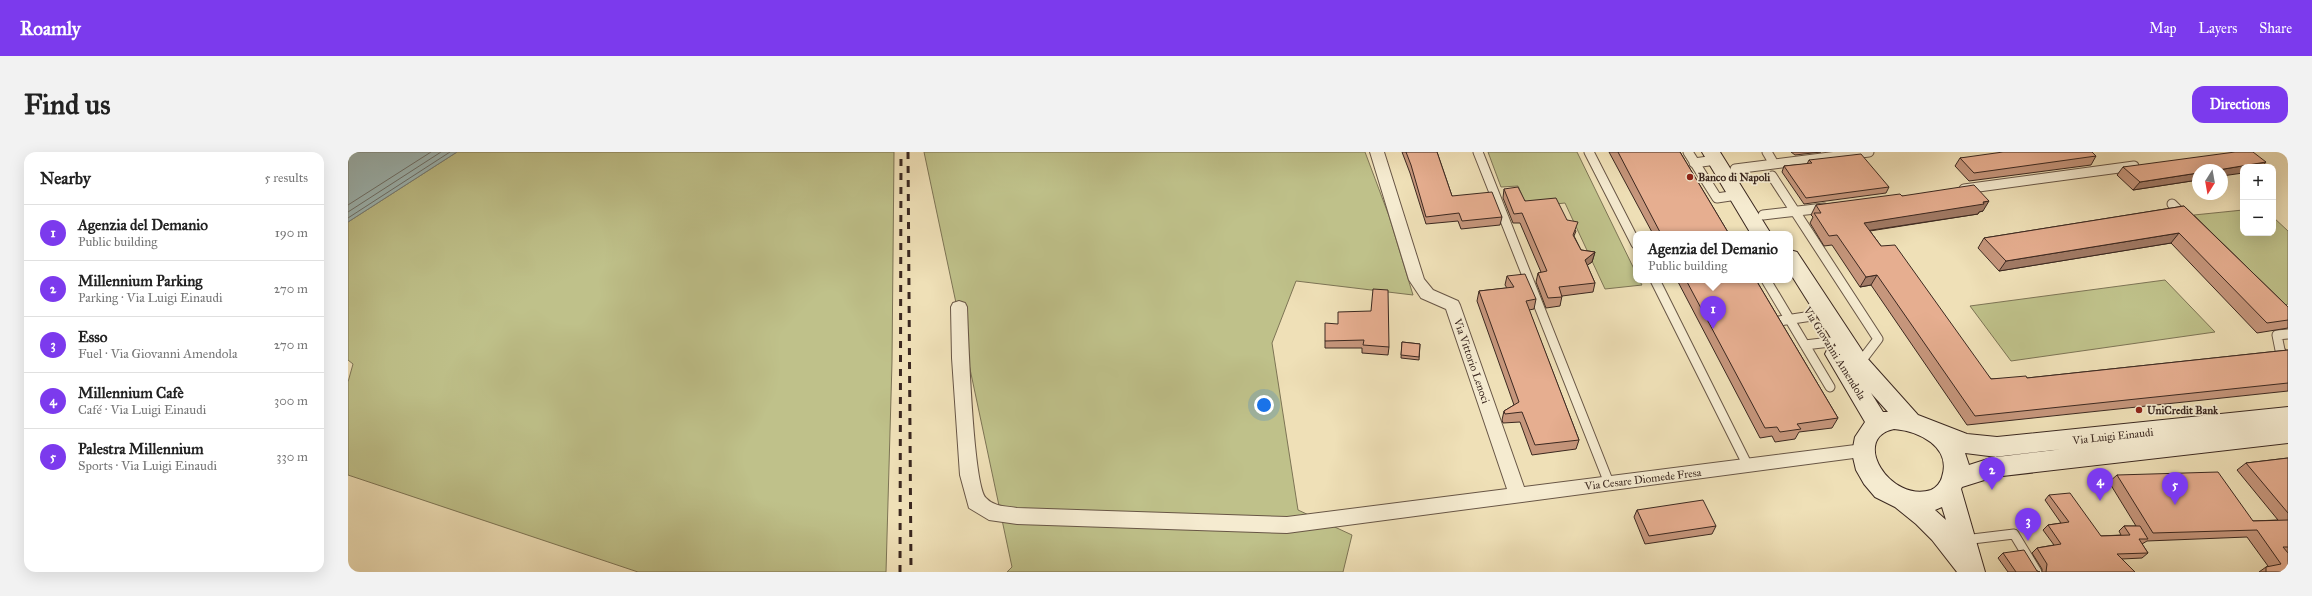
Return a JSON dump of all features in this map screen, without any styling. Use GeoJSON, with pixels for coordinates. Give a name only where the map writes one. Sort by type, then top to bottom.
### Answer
{"type":"FeatureCollection","features":[{"type":"Feature","properties":{"kind":"main road"},"geometry":{"type":"LineString","coordinates":[[1717,155],[1735,169],[1773,231]]}},
{"type":"Feature","properties":{"kind":"main road"},"geometry":{"type":"LineString","coordinates":[[1717,155],[1737,195],[1759,231]]}},
{"type":"Feature","properties":{"kind":"main road","name":"Via Giovanni Amendola"},"geometry":{"type":"LineString","coordinates":[[1793,263],[1859,364],[1911,422]]}},
{"type":"Feature","properties":{"kind":"main road","name":"Via Giovanni Amendola"},"geometry":{"type":"LineString","coordinates":[[1792,283],[1830,342],[1879,425],[1889,420],[1924,425],[1938,434],[1950,446],[1955,455],[1957,464],[1951,485],[1940,498],[1927,502],[1905,500]]}},
{"type":"Feature","properties":{"kind":"main road","name":"Via Luigi Einaudi"},"geometry":{"type":"LineString","coordinates":[[1938,434],[1967,444],[1997,447],[2288,416]]}},
{"type":"Feature","properties":{"kind":"main road"},"geometry":{"type":"LineString","coordinates":[[1863,451],[1872,429],[1879,425]]}},
{"type":"Feature","properties":{"kind":"main road","name":"Via Luigi Einaudi"},"geometry":{"type":"LineString","coordinates":[[1951,485],[1994,467],[2288,434]]}},
{"type":"Feature","properties":{"kind":"main road","name":"Via Giovanni Amendola"},"geometry":{"type":"LineString","coordinates":[[1863,451],[1869,475],[1885,490],[1905,500],[1936,527],[1973,572]]}},
{"type":"Feature","properties":{"kind":"main road","name":"Via Giovanni Amendola"},"geometry":{"type":"LineString","coordinates":[[1951,485],[1963,540],[1973,572]]}},
{"type":"Feature","properties":{"kind":"street","name":"Via Vittorio Lenoci"},"geometry":{"type":"LineString","coordinates":[[1377,152],[1417,280],[1427,294],[1452,305],[1460,321],[1518,495]]}},
{"type":"Feature","properties":{"kind":"street","name":"Via Cesare Diomede Fresa"},"geometry":{"type":"LineString","coordinates":[[959,307],[960,358],[969,475],[976,502],[989,512],[1017,516],[1287,525],[1863,451]]}},
{"type":"Feature","properties":{"kind":"lane"},"geometry":{"type":"LineString","coordinates":[[1478,152],[1609,483]]}},
{"type":"Feature","properties":{"kind":"lane"},"geometry":{"type":"LineString","coordinates":[[1589,152],[1633,238]]}},
{"type":"Feature","properties":{"kind":"lane"},"geometry":{"type":"LineString","coordinates":[[1688,152],[1716,198],[1737,195]]}},
{"type":"Feature","properties":{"kind":"lane"},"geometry":{"type":"LineString","coordinates":[[1767,152],[1774,164]]}},
{"type":"Feature","properties":{"kind":"lane"},"geometry":{"type":"LineString","coordinates":[[1735,169],[1869,152]]}},
{"type":"Feature","properties":{"kind":"lane"},"geometry":{"type":"LineString","coordinates":[[1694,163],[1717,155]]}},
{"type":"Feature","properties":{"kind":"lane"},"geometry":{"type":"LineString","coordinates":[[1956,190],[2143,165]]}},
{"type":"Feature","properties":{"kind":"lane"},"geometry":{"type":"LineString","coordinates":[[1772,176],[1878,339],[1859,364]]}},
{"type":"Feature","properties":{"kind":"lane"},"geometry":{"type":"LineString","coordinates":[[2172,204],[2189,220]]}},
{"type":"Feature","properties":{"kind":"lane"},"geometry":{"type":"LineString","coordinates":[[1763,215],[1834,206]]}},
{"type":"Feature","properties":{"kind":"lane"},"geometry":{"type":"LineString","coordinates":[[1657,283],[1684,332],[1748,466]]}},
{"type":"Feature","properties":{"kind":"lane"},"geometry":{"type":"LineString","coordinates":[[1768,283],[1830,387]]}},
{"type":"Feature","properties":{"kind":"lane"},"geometry":{"type":"LineString","coordinates":[[1779,321],[1812,316]]}},
{"type":"Feature","properties":{"kind":"lane"},"geometry":{"type":"LineString","coordinates":[[2288,334],[2277,335],[2278,346],[2288,363]]}},
{"type":"Feature","properties":{"kind":"lane"},"geometry":{"type":"LineString","coordinates":[[1804,345],[1830,342]]}},
{"type":"Feature","properties":{"kind":"lane"},"geometry":{"type":"LineString","coordinates":[[1963,540],[2014,534],[2037,572]]}},
{"type":"Feature","properties":{"kind":"green space"},"geometry":{"type":"Polygon","coordinates":[[[457,152],[894,152],[892,362],[886,572],[638,572],[348,475],[348,382],[353,364],[348,360],[348,222],[457,152]]]}},
{"type":"Feature","properties":{"kind":"green space"},"geometry":{"type":"Polygon","coordinates":[[[924,152],[1365,152],[1389,216],[1413,295],[1296,281],[1272,343],[1298,510],[1352,535],[1343,572],[1007,572],[1012,567],[924,152]]]}},
{"type":"Feature","properties":{"kind":"green space"},"geometry":{"type":"Polygon","coordinates":[[[1488,152],[1577,152],[1633,267],[1633,283],[1641,283],[1642,285],[1605,289],[1565,203],[1527,207],[1518,186],[1501,187],[1488,152]]]}},
{"type":"Feature","properties":{"kind":"green space"},"geometry":{"type":"Polygon","coordinates":[[[2240,210],[2240,236],[2276,236],[2276,220],[2288,231],[2288,304],[2285,305],[2194,215],[2240,210]]]}},
{"type":"Feature","properties":{"kind":"green space"},"geometry":{"type":"Polygon","coordinates":[[[2165,280],[2215,332],[2011,361],[1970,306],[2165,280]]]}},
{"type":"Feature","properties":{"kind":"water"},"geometry":{"type":"Polygon","coordinates":[[[348,152],[457,152],[348,222],[348,152]]]}},
{"type":"Feature","properties":{"kind":"building"},"geometry":{"type":"Polygon","coordinates":[[[1406,152],[1437,152],[1452,196],[1492,192],[1502,217],[1462,221],[1459,213],[1426,217],[1406,152]]]}},
{"type":"Feature","properties":{"kind":"building"},"geometry":{"type":"Polygon","coordinates":[[[1618,152],[1680,152],[1727,231],[1659,231],[1618,152]]]}},
{"type":"Feature","properties":{"kind":"building"},"geometry":{"type":"Polygon","coordinates":[[[2003,152],[2092,152],[2096,156],[1974,173],[1960,158],[2003,152]]]}},
{"type":"Feature","properties":{"kind":"building"},"geometry":{"type":"Polygon","coordinates":[[[2235,152],[2253,152],[2266,162],[2240,164],[2240,166],[2228,168],[2228,164],[2192,164],[2192,174],[2140,182],[2123,167],[2235,152]]]}},
{"type":"Feature","properties":{"kind":"building"},"geometry":{"type":"Polygon","coordinates":[[[1861,154],[1889,187],[1806,198],[1784,166],[1812,163],[1809,160],[1861,154]]]}},
{"type":"Feature","properties":{"kind":"building"},"geometry":{"type":"Polygon","coordinates":[[[1974,185],[1989,201],[1983,202],[1984,204],[1864,223],[1881,246],[1895,245],[1991,379],[2026,376],[2027,378],[2288,350],[2288,383],[1975,416],[1877,275],[1866,277],[1837,235],[1829,236],[1814,213],[1821,213],[1816,205],[1900,194],[1902,196],[1974,185]]]}},
{"type":"Feature","properties":{"kind":"building"},"geometry":{"type":"Polygon","coordinates":[[[1518,187],[1525,201],[1556,198],[1567,220],[1578,222],[1573,235],[1581,250],[1595,252],[1585,260],[1595,283],[1559,287],[1562,297],[1548,298],[1538,273],[1547,271],[1522,213],[1514,214],[1504,189],[1518,187]]]}},
{"type":"Feature","properties":{"kind":"building"},"geometry":{"type":"Polygon","coordinates":[[[2184,206],[2288,307],[2288,320],[2267,323],[2179,233],[2006,261],[1984,238],[2184,206]]]}},
{"type":"Feature","properties":{"kind":"building"},"geometry":{"type":"Polygon","coordinates":[[[1525,274],[1536,299],[1526,301],[1579,440],[1535,445],[1522,412],[1505,414],[1504,411],[1519,402],[1479,291],[1514,287],[1507,276],[1525,274]]]}},
{"type":"Feature","properties":{"kind":"building"},"geometry":{"type":"Polygon","coordinates":[[[1688,283],[1758,283],[1838,418],[1797,424],[1801,429],[1780,432],[1777,427],[1765,428],[1688,283]]]}},
{"type":"Feature","properties":{"kind":"building"},"geometry":{"type":"Polygon","coordinates":[[[1373,289],[1388,290],[1389,347],[1363,345],[1364,340],[1325,341],[1325,323],[1338,324],[1338,312],[1371,311],[1373,289]]]}},
{"type":"Feature","properties":{"kind":"building"},"geometry":{"type":"Polygon","coordinates":[[[1402,342],[1420,344],[1419,357],[1401,355],[1402,342]]]}},
{"type":"Feature","properties":{"kind":"building"},"geometry":{"type":"Polygon","coordinates":[[[2288,458],[2288,513],[2246,463],[2288,458]]]}},
{"type":"Feature","properties":{"kind":"building"},"geometry":{"type":"Polygon","coordinates":[[[2218,472],[2253,521],[2288,520],[2288,547],[2283,547],[2288,553],[2288,572],[2266,572],[2266,567],[2281,564],[2257,530],[2153,533],[2117,475],[2218,472]]]}},
{"type":"Feature","properties":{"kind":"building"},"geometry":{"type":"Polygon","coordinates":[[[2070,493],[2101,536],[2130,535],[2124,526],[2140,526],[2148,539],[2139,539],[2148,553],[2117,554],[2135,572],[2046,572],[2047,564],[2037,548],[2061,544],[2048,525],[2069,522],[2049,495],[2070,493]]]}},
{"type":"Feature","properties":{"kind":"building"},"geometry":{"type":"Polygon","coordinates":[[[1703,500],[1716,526],[1649,536],[1637,510],[1703,500]]]}},
{"type":"Feature","properties":{"kind":"building"},"geometry":{"type":"Polygon","coordinates":[[[2024,550],[2037,571],[2040,572],[2016,572],[2003,553],[2024,550]]]}},
{"type":"Feature","properties":{"kind":"railway"},"geometry":{"type":"LineString","coordinates":[[900,572],[901,152]]}},
{"type":"Feature","properties":{"kind":"railway"},"geometry":{"type":"LineString","coordinates":[[908,152],[911,572]]}},
{"type":"Feature","properties":{"kind":"place","name":"Banco di Napoli"},"geometry":{"type":"Point","coordinates":[1690,177]}},
{"type":"Feature","properties":{"kind":"place","name":"Agenzia del Demanio"},"geometry":{"type":"Point","coordinates":[1713,329]}},
{"type":"Feature","properties":{"kind":"place","name":"UniCredit Bank"},"geometry":{"type":"Point","coordinates":[2139,410]}},
{"type":"Feature","properties":{"kind":"place","name":"Millennium Parking"},"geometry":{"type":"Point","coordinates":[1992,490]}},
{"type":"Feature","properties":{"kind":"place","name":"Millennium Cafè"},"geometry":{"type":"Point","coordinates":[2100,501]}},
{"type":"Feature","properties":{"kind":"place","name":"Palestra Millennium"},"geometry":{"type":"Point","coordinates":[2175,505]}},
{"type":"Feature","properties":{"kind":"place","name":"Esso"},"geometry":{"type":"Point","coordinates":[2028,541]}}]}
